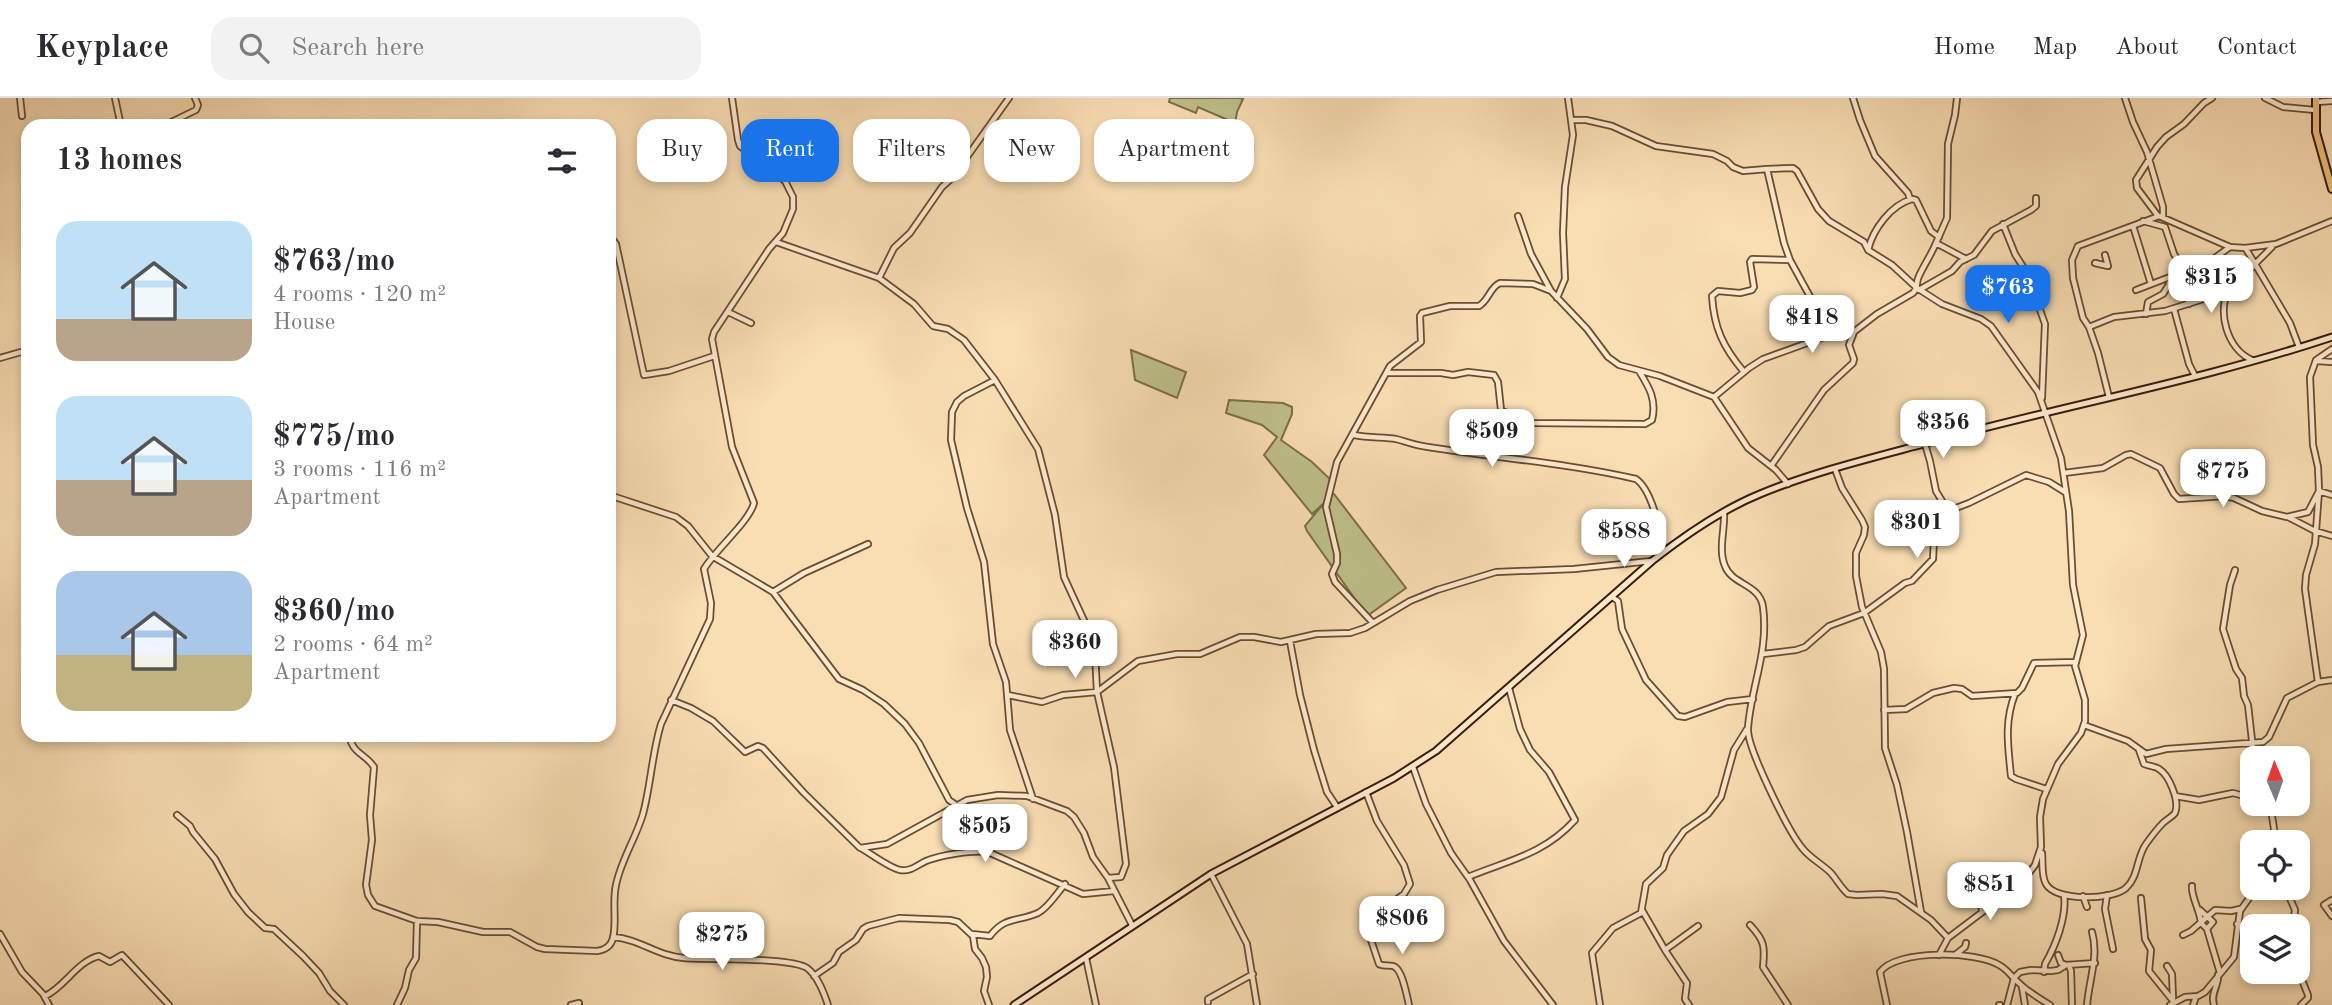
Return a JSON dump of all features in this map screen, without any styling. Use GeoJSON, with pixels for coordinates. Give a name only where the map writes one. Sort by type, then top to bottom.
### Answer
{"type":"FeatureCollection","features":[{"type":"Feature","properties":{"kind":"main road"},"geometry":{"type":"LineString","coordinates":[[2315,103],[2319,146],[2332,189]]}},
{"type":"Feature","properties":{"kind":"street"},"geometry":{"type":"LineString","coordinates":[[20,98],[22,116]]}},
{"type":"Feature","properties":{"kind":"street"},"geometry":{"type":"LineString","coordinates":[[115,98],[120,119]]}},
{"type":"Feature","properties":{"kind":"street"},"geometry":{"type":"LineString","coordinates":[[177,119],[196,110],[198,105],[195,98]]}},
{"type":"Feature","properties":{"kind":"street"},"geometry":{"type":"LineString","coordinates":[[732,98],[741,147]]}},
{"type":"Feature","properties":{"kind":"street"},"geometry":{"type":"LineString","coordinates":[[879,278],[894,248],[914,229],[1009,98]]}},
{"type":"Feature","properties":{"kind":"street"},"geometry":{"type":"LineString","coordinates":[[1557,298],[1565,279],[1562,241],[1565,187],[1572,148],[1568,98]]}},
{"type":"Feature","properties":{"kind":"street"},"geometry":{"type":"LineString","coordinates":[[1853,98],[1875,156],[1908,192],[1910,200]]}},
{"type":"Feature","properties":{"kind":"street"},"geometry":{"type":"LineString","coordinates":[[1918,289],[1918,277],[1928,262],[1947,218],[1948,144],[1957,98]]}},
{"type":"Feature","properties":{"kind":"street"},"geometry":{"type":"LineString","coordinates":[[2125,98],[2163,205],[2161,217]]}},
{"type":"Feature","properties":{"kind":"street"},"geometry":{"type":"LineString","coordinates":[[2212,98],[2166,137],[2155,149],[2136,180],[2136,185],[2150,207],[2170,223],[2189,228],[2230,247],[2276,244],[2332,221]]}},
{"type":"Feature","properties":{"kind":"street"},"geometry":{"type":"LineString","coordinates":[[2265,98],[2283,107],[2305,110],[2315,103],[2332,101]]}},
{"type":"Feature","properties":{"kind":"street"},"geometry":{"type":"LineString","coordinates":[[1571,120],[1587,120],[1612,126],[1656,146],[1713,155],[1743,171],[1793,168],[1818,209],[1829,221],[1864,242],[1868,250],[1892,265],[1918,289],[1945,306],[1976,317],[1991,326],[2041,399],[2060,454],[2073,580],[2083,635],[2076,662],[2085,700],[2084,725],[2057,764],[2046,789],[2040,817],[2044,882],[2052,891],[2083,897],[2123,890],[2133,879],[2138,857],[2145,846],[2175,812],[2175,796],[2161,770],[2144,764],[2139,750]]}},
{"type":"Feature","properties":{"kind":"street"},"geometry":{"type":"LineString","coordinates":[[1767,169],[1790,260],[1831,335]]}},
{"type":"Feature","properties":{"kind":"street"},"geometry":{"type":"LineString","coordinates":[[351,742],[354,750],[374,767],[370,815],[372,840],[366,885],[368,895],[375,906],[417,921],[438,922],[484,932],[510,932],[537,947],[552,950],[602,951],[610,945],[613,937],[616,881],[642,818],[656,740],[671,700],[710,619],[710,603],[704,574],[712,556],[746,519],[754,503],[732,447],[712,339],[783,233],[793,209],[793,197],[786,182]]}},
{"type":"Feature","properties":{"kind":"street"},"geometry":{"type":"LineString","coordinates":[[1771,466],[1820,394],[1853,363],[1849,345],[1855,331],[1874,316],[1952,271],[1958,263],[1977,252],[1990,233],[2034,208],[2036,198]]}},
{"type":"Feature","properties":{"kind":"street"},"geometry":{"type":"LineString","coordinates":[[1868,250],[1870,242],[1890,211],[1910,200],[1915,200],[1931,231],[1939,237]]}},
{"type":"Feature","properties":{"kind":"street"},"geometry":{"type":"LineString","coordinates":[[1518,216],[1531,254],[1550,291],[1587,329],[1608,357],[1619,365],[1660,376],[1714,397],[1748,448],[1788,484]]}},
{"type":"Feature","properties":{"kind":"street"},"geometry":{"type":"LineString","coordinates":[[2109,397],[2073,278],[2075,250],[2088,241],[2161,217]]}},
{"type":"Feature","properties":{"kind":"street"},"geometry":{"type":"LineString","coordinates":[[2143,221],[2165,227],[2174,254],[2185,271]]}},
{"type":"Feature","properties":{"kind":"street"},"geometry":{"type":"LineString","coordinates":[[2003,225],[2015,254],[2027,273],[2045,324],[2041,399]]}},
{"type":"Feature","properties":{"kind":"street"},"geometry":{"type":"LineString","coordinates":[[2133,226],[2151,284]]}},
{"type":"Feature","properties":{"kind":"street"},"geometry":{"type":"LineString","coordinates":[[775,242],[879,278],[914,304],[933,326],[948,329],[964,340],[995,380],[1038,449],[1055,515],[1064,577],[1087,627],[1095,652],[1097,692],[1114,767],[1126,858],[1121,877],[1108,878]]}},
{"type":"Feature","properties":{"kind":"street"},"geometry":{"type":"LineString","coordinates":[[1936,243],[1966,259]]}},
{"type":"Feature","properties":{"kind":"street"},"geometry":{"type":"LineString","coordinates":[[616,244],[644,375],[714,356]]}},
{"type":"Feature","properties":{"kind":"street"},"geometry":{"type":"LineString","coordinates":[[2252,360],[2236,349],[2225,325],[2224,310],[2231,286],[2276,244]]}},
{"type":"Feature","properties":{"kind":"street"},"geometry":{"type":"LineString","coordinates":[[2146,314],[2148,302],[2163,294],[2168,282],[2185,271],[2212,261],[2230,247]]}},
{"type":"Feature","properties":{"kind":"street"},"geometry":{"type":"LineString","coordinates":[[2245,248],[2290,323],[2299,346]]}},
{"type":"Feature","properties":{"kind":"street"},"geometry":{"type":"LineString","coordinates":[[2095,263],[2108,266],[2105,254]]}},
{"type":"Feature","properties":{"kind":"street"},"geometry":{"type":"LineString","coordinates":[[1744,372],[1729,354],[1718,334],[1712,296],[1722,291],[1740,293],[1752,290],[1752,259],[1790,260]]}},
{"type":"Feature","properties":{"kind":"street"},"geometry":{"type":"LineString","coordinates":[[2136,290],[2151,284],[2168,282],[2184,287],[2189,304]]}},
{"type":"Feature","properties":{"kind":"street"},"geometry":{"type":"LineString","coordinates":[[1373,622],[1332,576],[1337,554],[1328,523],[1327,502],[1338,459],[1395,361],[1421,342],[1420,316],[1423,312],[1450,306],[1479,306],[1489,297],[1495,285],[1500,283],[1533,284],[1550,291]]}},
{"type":"Feature","properties":{"kind":"street"},"geometry":{"type":"LineString","coordinates":[[2089,327],[2114,317],[2174,309],[2229,291]]}},
{"type":"Feature","properties":{"kind":"street"},"geometry":{"type":"LineString","coordinates":[[2215,296],[2224,310]]}},
{"type":"Feature","properties":{"kind":"street"},"geometry":{"type":"LineString","coordinates":[[2174,309],[2194,376]]}},
{"type":"Feature","properties":{"kind":"street"},"geometry":{"type":"LineString","coordinates":[[728,312],[751,323]]}},
{"type":"Feature","properties":{"kind":"street"},"geometry":{"type":"LineString","coordinates":[[1714,397],[1763,359],[1831,335],[1855,331]]}},
{"type":"Feature","properties":{"kind":"street"},"geometry":{"type":"LineString","coordinates":[[1014,1005],[1211,874],[1413,767],[1436,751],[1652,561],[1689,533],[1760,494],[1925,443],[2194,376],[2332,337]]}},
{"type":"Feature","properties":{"kind":"street"},"geometry":{"type":"LineString","coordinates":[[2318,682],[2305,589],[2315,544],[2319,492],[2318,467],[2313,445],[2310,377],[2316,360],[2332,349]]}},
{"type":"Feature","properties":{"kind":"street"},"geometry":{"type":"LineString","coordinates":[[0,358],[21,352]]}},
{"type":"Feature","properties":{"kind":"street"},"geometry":{"type":"LineString","coordinates":[[2316,360],[2332,362]]}},
{"type":"Feature","properties":{"kind":"street"},"geometry":{"type":"LineString","coordinates":[[1387,373],[1455,375],[1468,372],[1494,375],[1498,382],[1501,410],[1529,422],[1645,424],[1652,420],[1654,405],[1650,390],[1639,371]]}},
{"type":"Feature","properties":{"kind":"street"},"geometry":{"type":"LineString","coordinates":[[995,380],[957,402],[952,412],[951,440],[965,501],[984,562],[993,644],[1005,676],[1010,730],[1034,799]]}},
{"type":"Feature","properties":{"kind":"street"},"geometry":{"type":"LineString","coordinates":[[1354,435],[1396,439],[1425,447],[1541,462],[1636,479],[1654,512],[1664,552]]}},
{"type":"Feature","properties":{"kind":"street"},"geometry":{"type":"LineString","coordinates":[[1925,443],[1936,491],[1947,510]]}},
{"type":"Feature","properties":{"kind":"street"},"geometry":{"type":"LineString","coordinates":[[2063,473],[2103,468],[2132,454],[2160,468],[2179,499],[2229,497],[2332,536]]}},
{"type":"Feature","properties":{"kind":"street"},"geometry":{"type":"LineString","coordinates":[[1835,470],[1864,527],[1855,565],[1859,593],[1864,613],[1881,652],[1884,669],[1885,748],[1908,832],[1921,912]]}},
{"type":"Feature","properties":{"kind":"street"},"geometry":{"type":"LineString","coordinates":[[1763,654],[1801,649],[1811,644],[1829,626],[1864,613],[1913,580],[1933,561],[1937,515],[1969,503],[2026,475],[2049,482],[2066,493]]}},
{"type":"Feature","properties":{"kind":"street"},"geometry":{"type":"LineString","coordinates":[[2319,492],[2332,495]]}},
{"type":"Feature","properties":{"kind":"street"},"geometry":{"type":"LineString","coordinates":[[2287,517],[2306,514],[2319,492]]}},
{"type":"Feature","properties":{"kind":"street"},"geometry":{"type":"LineString","coordinates":[[616,497],[676,517],[688,526],[712,556],[773,592],[839,679],[884,704],[905,724],[919,743],[949,800],[959,806]]}},
{"type":"Feature","properties":{"kind":"street"},"geometry":{"type":"LineString","coordinates":[[1724,513],[1724,566],[1728,572],[1755,590],[1762,600],[1763,654],[1748,728],[1752,750],[1791,832],[1807,854],[1830,872],[1848,894],[1891,894],[1936,923],[1948,938]]}},
{"type":"Feature","properties":{"kind":"street"},"geometry":{"type":"LineString","coordinates":[[773,592],[804,573],[868,544]]}},
{"type":"Feature","properties":{"kind":"street"},"geometry":{"type":"LineString","coordinates":[[1008,695],[1042,702],[1068,694],[1097,692],[1128,667],[1146,659],[1177,654],[1200,654],[1244,637],[1278,642],[1316,634],[1350,633],[1410,601],[1496,572],[1574,569],[1652,561]]}},
{"type":"Feature","properties":{"kind":"street"},"geometry":{"type":"LineString","coordinates":[[2235,570],[2223,629],[2236,669],[2242,678],[2248,705],[2251,744]]}},
{"type":"Feature","properties":{"kind":"street"},"geometry":{"type":"LineString","coordinates":[[1612,597],[1618,601],[1622,629],[1646,680],[1678,716],[1685,717],[1727,702],[1753,699]]}},
{"type":"Feature","properties":{"kind":"street"},"geometry":{"type":"LineString","coordinates":[[1290,641],[1314,750],[1327,792],[1337,807]]}},
{"type":"Feature","properties":{"kind":"street"},"geometry":{"type":"LineString","coordinates":[[1884,710],[1906,709],[1936,692],[1954,688],[1962,689],[1972,696],[2015,693],[2022,688],[2034,663],[2076,662]]}},
{"type":"Feature","properties":{"kind":"street"},"geometry":{"type":"LineString","coordinates":[[2084,725],[2131,742],[2148,754],[2166,749],[2261,743],[2268,738],[2287,698],[2318,682],[2332,680]]}},
{"type":"Feature","properties":{"kind":"street"},"geometry":{"type":"LineString","coordinates":[[1468,877],[1522,859],[1548,843],[1575,820],[1549,772],[1530,750],[1520,729],[1509,688]]}},
{"type":"Feature","properties":{"kind":"street"},"geometry":{"type":"LineString","coordinates":[[2015,693],[2009,709],[2006,733],[2011,776],[2046,789]]}},
{"type":"Feature","properties":{"kind":"street"},"geometry":{"type":"LineString","coordinates":[[671,700],[713,720],[745,752],[758,746],[763,748],[860,848],[894,868],[914,869],[933,859],[988,852],[1083,894],[1114,891]]}},
{"type":"Feature","properties":{"kind":"street"},"geometry":{"type":"LineString","coordinates":[[1600,1005],[1592,953],[1613,928],[1639,916],[1647,882],[1663,867],[1667,855],[1684,831],[1708,814],[1721,797],[1734,750],[1748,728]]}},
{"type":"Feature","properties":{"kind":"street"},"geometry":{"type":"LineString","coordinates":[[1413,767],[1439,831],[1504,941],[1553,1005]]}},
{"type":"Feature","properties":{"kind":"street"},"geometry":{"type":"LineString","coordinates":[[1366,792],[1377,821],[1404,865],[1410,884],[1407,891],[1369,919],[1366,925],[1379,964],[1397,969],[1409,1005]]}},
{"type":"Feature","properties":{"kind":"street"},"geometry":{"type":"LineString","coordinates":[[2175,796],[2202,800],[2233,793],[2240,795]]}},
{"type":"Feature","properties":{"kind":"street"},"geometry":{"type":"LineString","coordinates":[[860,848],[887,844],[967,800],[998,794],[1020,795],[1067,811],[1074,817],[1084,833],[1093,857],[1108,878],[1132,925]]}},
{"type":"Feature","properties":{"kind":"street"},"geometry":{"type":"LineString","coordinates":[[177,815],[190,826],[222,869],[234,894],[248,912],[265,928],[274,929],[303,956],[344,1005]]}},
{"type":"Feature","properties":{"kind":"street"},"geometry":{"type":"LineString","coordinates":[[1939,955],[1948,938],[2029,873],[2041,847]]}},
{"type":"Feature","properties":{"kind":"street"},"geometry":{"type":"LineString","coordinates":[[1211,874],[1246,942],[1257,1005]]}},
{"type":"Feature","properties":{"kind":"street"},"geometry":{"type":"LineString","coordinates":[[1979,879],[1982,912]]}},
{"type":"Feature","properties":{"kind":"street"},"geometry":{"type":"LineString","coordinates":[[814,976],[834,963],[839,952],[856,940],[864,927],[892,918],[953,920],[972,933],[990,936],[1003,922],[1038,912],[1065,884]]}},
{"type":"Feature","properties":{"kind":"street"},"geometry":{"type":"LineString","coordinates":[[2192,887],[2192,894],[2200,909],[2213,922],[2207,929]]}},
{"type":"Feature","properties":{"kind":"street"},"geometry":{"type":"LineString","coordinates":[[2044,972],[2064,919],[2064,895]]}},
{"type":"Feature","properties":{"kind":"street"},"geometry":{"type":"LineString","coordinates":[[2106,895],[2105,909],[2113,949]]}},
{"type":"Feature","properties":{"kind":"street"},"geometry":{"type":"LineString","coordinates":[[2083,897],[2087,907]]}},
{"type":"Feature","properties":{"kind":"street"},"geometry":{"type":"LineString","coordinates":[[2141,898],[2146,939],[2151,950],[2149,971],[2173,1004]]}},
{"type":"Feature","properties":{"kind":"street"},"geometry":{"type":"LineString","coordinates":[[2193,1005],[2196,997],[2208,988],[2234,957],[2239,911],[2247,900]]}},
{"type":"Feature","properties":{"kind":"street"},"geometry":{"type":"LineString","coordinates":[[2332,900],[2324,905],[2332,916]]}},
{"type":"Feature","properties":{"kind":"street"},"geometry":{"type":"LineString","coordinates":[[1641,907],[1687,983],[1685,999],[1689,1005]]}},
{"type":"Feature","properties":{"kind":"street"},"geometry":{"type":"LineString","coordinates":[[2200,909],[2200,923],[2207,929],[2219,973],[2212,993],[2214,1005]]}},
{"type":"Feature","properties":{"kind":"street"},"geometry":{"type":"LineString","coordinates":[[2183,935],[2215,910],[2239,911]]}},
{"type":"Feature","properties":{"kind":"street"},"geometry":{"type":"LineString","coordinates":[[397,1005],[416,958],[417,921]]}},
{"type":"Feature","properties":{"kind":"street"},"geometry":{"type":"LineString","coordinates":[[1750,925],[1765,945],[1763,967],[1787,1005]]}},
{"type":"Feature","properties":{"kind":"street"},"geometry":{"type":"LineString","coordinates":[[1665,950],[1698,926]]}},
{"type":"Feature","properties":{"kind":"street"},"geometry":{"type":"LineString","coordinates":[[2087,1005],[2095,963],[2095,941],[2092,932]]}},
{"type":"Feature","properties":{"kind":"street"},"geometry":{"type":"LineString","coordinates":[[972,933],[975,949],[985,967],[987,977],[984,990],[989,1005]]}},
{"type":"Feature","properties":{"kind":"street"},"geometry":{"type":"LineString","coordinates":[[0,934],[22,972],[45,996],[49,1005]]}},
{"type":"Feature","properties":{"kind":"street"},"geometry":{"type":"LineString","coordinates":[[613,937],[631,938],[652,950],[673,957],[753,960],[798,965],[814,976],[828,1005]]}},
{"type":"Feature","properties":{"kind":"street"},"geometry":{"type":"LineString","coordinates":[[1955,955],[1966,943]]}},
{"type":"Feature","properties":{"kind":"street"},"geometry":{"type":"LineString","coordinates":[[45,996],[53,993],[76,969],[94,957],[99,956],[110,962],[122,955],[169,1005]]}},
{"type":"Feature","properties":{"kind":"street"},"geometry":{"type":"LineString","coordinates":[[1887,1005],[1880,972],[1884,967],[1903,960],[1939,955],[1993,962],[2050,1005]]}},
{"type":"Feature","properties":{"kind":"street"},"geometry":{"type":"LineString","coordinates":[[2058,955],[2071,971],[2073,1005]]}},
{"type":"Feature","properties":{"kind":"street"},"geometry":{"type":"LineString","coordinates":[[1086,958],[1096,1005]]}},
{"type":"Feature","properties":{"kind":"street"},"geometry":{"type":"LineString","coordinates":[[2007,1005],[2014,978],[2024,970],[2044,972],[2058,970],[2067,965],[2095,963]]}},
{"type":"Feature","properties":{"kind":"street"},"geometry":{"type":"LineString","coordinates":[[2167,966],[2172,974],[2173,1004]]}},
{"type":"Feature","properties":{"kind":"street"},"geometry":{"type":"LineString","coordinates":[[1209,1002],[1208,999],[1230,985],[1253,974]]}},
{"type":"Feature","properties":{"kind":"street"},"geometry":{"type":"LineString","coordinates":[[2020,984],[2025,1005]]}},
{"type":"Feature","properties":{"kind":"street"},"geometry":{"type":"LineString","coordinates":[[2301,1005],[2308,997],[2303,984]]}},
{"type":"Feature","properties":{"kind":"street"},"geometry":{"type":"LineString","coordinates":[[2173,1004],[2185,997],[2196,997]]}},
{"type":"Feature","properties":{"kind":"street"},"geometry":{"type":"LineString","coordinates":[[571,1005],[579,1003]]}},
{"type":"Feature","properties":{"kind":"green space"},"geometry":{"type":"Polygon","coordinates":[[[1170,98],[1243,99],[1236,119],[1226,119],[1198,107],[1196,113],[1169,102],[1170,98]]]}},
{"type":"Feature","properties":{"kind":"green space"},"geometry":{"type":"Polygon","coordinates":[[[1131,350],[1186,372],[1177,398],[1135,380],[1131,350]]]}},
{"type":"Feature","properties":{"kind":"green space"},"geometry":{"type":"Polygon","coordinates":[[[1229,400],[1283,403],[1292,407],[1292,414],[1281,440],[1312,462],[1332,481],[1327,500],[1334,494],[1406,588],[1367,616],[1305,526],[1324,503],[1312,514],[1264,455],[1277,437],[1262,425],[1226,413],[1229,400]]]}}]}
